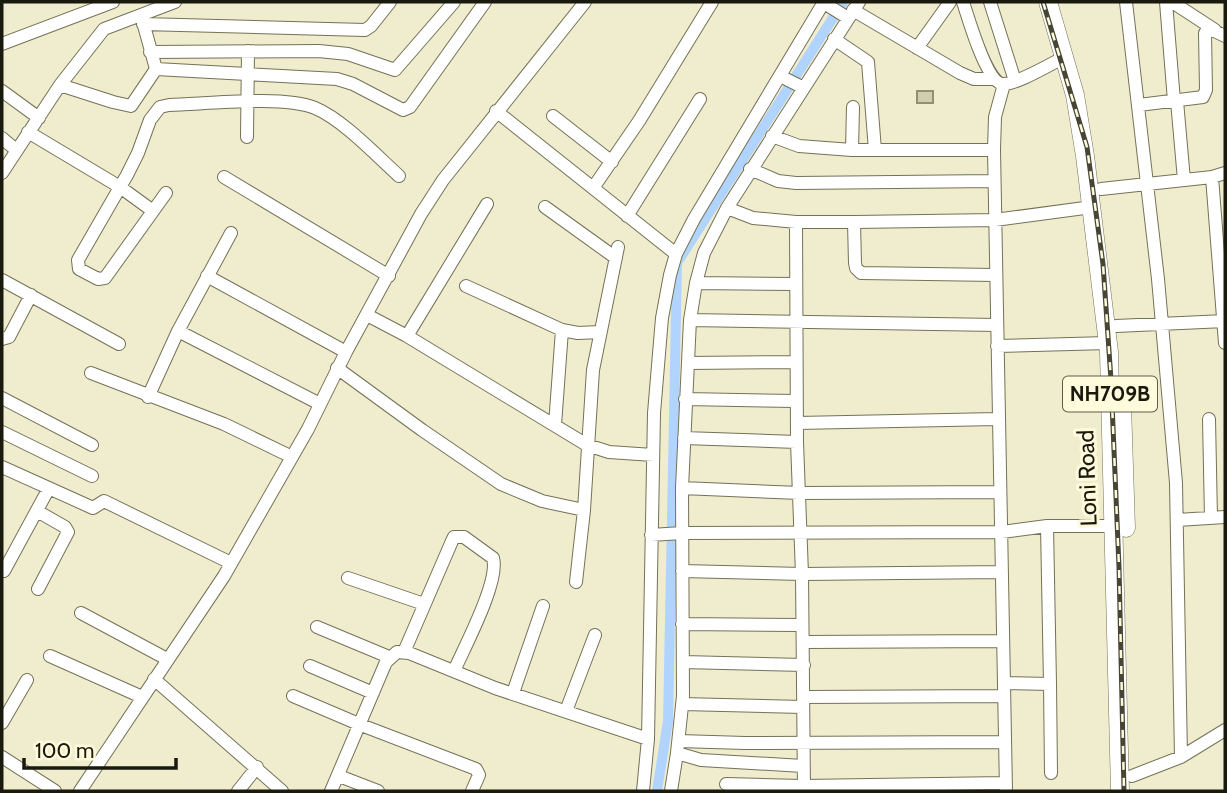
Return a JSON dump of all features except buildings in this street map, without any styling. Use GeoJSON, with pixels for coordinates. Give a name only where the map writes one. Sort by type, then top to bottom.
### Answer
{"type":"FeatureCollection","features":[{"type":"Feature","properties":{"kind":"highway","name":"Loni Road"},"geometry":{"type":"LineString","coordinates":[[1048,2],[1075,94],[1112,335]]}},
{"type":"Feature","properties":{"kind":"highway","name":"Loni Road"},"geometry":{"type":"LineString","coordinates":[[1060,2],[1082,78],[1101,189],[1112,335],[1132,783]]}},
{"type":"Feature","properties":{"kind":"highway","name":"Loni Road"},"geometry":{"type":"LineString","coordinates":[[1119,526],[1120,791]]}},
{"type":"Feature","properties":{"kind":"street"},"geometry":{"type":"LineString","coordinates":[[2,44],[113,2]]}},
{"type":"Feature","properties":{"kind":"street"},"geometry":{"type":"LineString","coordinates":[[2,173],[60,85],[104,29],[142,19],[175,2]]}},
{"type":"Feature","properties":{"kind":"street"},"geometry":{"type":"LineString","coordinates":[[142,19],[365,30],[390,2]]}},
{"type":"Feature","properties":{"kind":"street"},"geometry":{"type":"LineString","coordinates":[[150,52],[334,52],[395,70],[454,2]]}},
{"type":"Feature","properties":{"kind":"street"},"geometry":{"type":"LineString","coordinates":[[156,69],[345,81],[398,109],[406,109],[485,2]]}},
{"type":"Feature","properties":{"kind":"street"},"geometry":{"type":"LineString","coordinates":[[80,791],[231,563],[292,457],[421,214],[443,180],[496,111],[585,2]]}},
{"type":"Feature","properties":{"kind":"street"},"geometry":{"type":"LineString","coordinates":[[593,188],[712,2]]}},
{"type":"Feature","properties":{"kind":"street"},"geometry":{"type":"LineString","coordinates":[[917,48],[950,2]]}},
{"type":"Feature","properties":{"kind":"street"},"geometry":{"type":"LineString","coordinates":[[963,2],[1004,81]]}},
{"type":"Feature","properties":{"kind":"street"},"geometry":{"type":"LineString","coordinates":[[726,784],[804,788],[1005,787],[994,150],[995,117],[1004,81],[990,2]]}},
{"type":"Feature","properties":{"kind":"street"},"geometry":{"type":"LineString","coordinates":[[1126,2],[1148,184],[1174,458],[1181,757]]}},
{"type":"Feature","properties":{"kind":"street"},"geometry":{"type":"LineString","coordinates":[[1166,2],[1184,180]]}},
{"type":"Feature","properties":{"kind":"street"},"geometry":{"type":"LineString","coordinates":[[1172,2],[1220,33]]}},
{"type":"Feature","properties":{"kind":"street"},"geometry":{"type":"LineString","coordinates":[[840,8],[974,79],[1004,81],[1065,57]]}},
{"type":"Feature","properties":{"kind":"street"},"geometry":{"type":"LineString","coordinates":[[643,791],[666,534],[682,488],[685,399],[696,283],[704,253],[727,208],[772,136],[792,82],[834,39],[840,8]]}},
{"type":"Feature","properties":{"kind":"street"},"geometry":{"type":"LineString","coordinates":[[671,791],[682,704],[682,571],[666,534],[653,455],[662,318],[676,254],[694,219],[792,82],[840,8]]}},
{"type":"Feature","properties":{"kind":"street"},"geometry":{"type":"LineString","coordinates":[[142,19],[156,69]]}},
{"type":"Feature","properties":{"kind":"street"},"geometry":{"type":"LineString","coordinates":[[1139,105],[1197,98],[1206,94],[1205,33],[1206,30],[1220,33]]}},
{"type":"Feature","properties":{"kind":"street"},"geometry":{"type":"LineString","coordinates":[[834,39],[868,62],[875,150]]}},
{"type":"Feature","properties":{"kind":"street"},"geometry":{"type":"LineString","coordinates":[[247,137],[248,51]]}},
{"type":"Feature","properties":{"kind":"street"},"geometry":{"type":"LineString","coordinates":[[60,85],[133,106],[156,69]]}},
{"type":"Feature","properties":{"kind":"street"},"geometry":{"type":"LineString","coordinates":[[2,91],[38,118]]}},
{"type":"Feature","properties":{"kind":"street"},"geometry":{"type":"LineString","coordinates":[[627,216],[700,99]]}},
{"type":"Feature","properties":{"kind":"street"},"geometry":{"type":"LineString","coordinates":[[166,193],[105,278],[98,279],[83,272],[77,265],[78,260],[138,153],[150,120],[160,107],[284,102],[316,108],[353,135],[399,176]]}},
{"type":"Feature","properties":{"kind":"street"},"geometry":{"type":"LineString","coordinates":[[852,150],[853,107]]}},
{"type":"Feature","properties":{"kind":"street"},"geometry":{"type":"LineString","coordinates":[[496,111],[676,254]]}},
{"type":"Feature","properties":{"kind":"street"},"geometry":{"type":"LineString","coordinates":[[553,116],[612,162]]}},
{"type":"Feature","properties":{"kind":"street"},"geometry":{"type":"LineString","coordinates":[[28,132],[120,187],[153,211]]}},
{"type":"Feature","properties":{"kind":"street"},"geometry":{"type":"LineString","coordinates":[[772,136],[799,146],[852,150],[994,150]]}},
{"type":"Feature","properties":{"kind":"street"},"geometry":{"type":"LineString","coordinates":[[2,138],[16,150]]}},
{"type":"Feature","properties":{"kind":"street"},"geometry":{"type":"LineString","coordinates":[[751,169],[778,181],[796,183],[995,181]]}},
{"type":"Feature","properties":{"kind":"street"},"geometry":{"type":"LineString","coordinates":[[1101,189],[1212,177],[1225,173]]}},
{"type":"Feature","properties":{"kind":"street"},"geometry":{"type":"LineString","coordinates":[[224,177],[389,276]]}},
{"type":"Feature","properties":{"kind":"street"},"geometry":{"type":"LineString","coordinates":[[1212,177],[1225,343]]}},
{"type":"Feature","properties":{"kind":"street"},"geometry":{"type":"LineString","coordinates":[[407,336],[487,204]]}},
{"type":"Feature","properties":{"kind":"street"},"geometry":{"type":"LineString","coordinates":[[545,207],[617,252],[593,370],[584,510],[576,582]]}},
{"type":"Feature","properties":{"kind":"street"},"geometry":{"type":"LineString","coordinates":[[727,208],[753,218],[796,222],[853,222],[995,220],[1092,207]]}},
{"type":"Feature","properties":{"kind":"street"},"geometry":{"type":"LineString","coordinates":[[796,222],[796,401],[804,665],[804,788]]}},
{"type":"Feature","properties":{"kind":"street"},"geometry":{"type":"LineString","coordinates":[[853,222],[855,263],[861,273],[995,275]]}},
{"type":"Feature","properties":{"kind":"street"},"geometry":{"type":"LineString","coordinates":[[148,397],[178,331],[231,233]]}},
{"type":"Feature","properties":{"kind":"street"},"geometry":{"type":"LineString","coordinates":[[207,276],[346,352]]}},
{"type":"Feature","properties":{"kind":"street"},"geometry":{"type":"LineString","coordinates":[[2,280],[119,344]]}},
{"type":"Feature","properties":{"kind":"street"},"geometry":{"type":"LineString","coordinates":[[696,283],[796,284]]}},
{"type":"Feature","properties":{"kind":"street"},"geometry":{"type":"LineString","coordinates":[[466,286],[562,330],[600,332]]}},
{"type":"Feature","properties":{"kind":"street"},"geometry":{"type":"LineString","coordinates":[[2,340],[9,337],[31,295]]}},
{"type":"Feature","properties":{"kind":"street"},"geometry":{"type":"LineString","coordinates":[[367,314],[587,445],[610,452],[653,455]]}},
{"type":"Feature","properties":{"kind":"street"},"geometry":{"type":"LineString","coordinates":[[691,320],[997,325]]}},
{"type":"Feature","properties":{"kind":"street"},"geometry":{"type":"LineString","coordinates":[[997,346],[1112,335],[1162,325],[1224,321]]}},
{"type":"Feature","properties":{"kind":"street"},"geometry":{"type":"LineString","coordinates":[[555,425],[562,330]]}},
{"type":"Feature","properties":{"kind":"street"},"geometry":{"type":"LineString","coordinates":[[178,331],[320,404]]}},
{"type":"Feature","properties":{"kind":"street"},"geometry":{"type":"LineString","coordinates":[[688,363],[796,362]]}},
{"type":"Feature","properties":{"kind":"street"},"geometry":{"type":"LineString","coordinates":[[337,368],[501,484],[542,501],[584,510]]}},
{"type":"Feature","properties":{"kind":"street"},"geometry":{"type":"LineString","coordinates":[[91,373],[148,397],[225,424],[292,457]]}},
{"type":"Feature","properties":{"kind":"street"},"geometry":{"type":"LineString","coordinates":[[2,398],[92,445]]}},
{"type":"Feature","properties":{"kind":"street"},"geometry":{"type":"LineString","coordinates":[[685,399],[796,401]]}},
{"type":"Feature","properties":{"kind":"street"},"geometry":{"type":"LineString","coordinates":[[797,423],[997,419]]}},
{"type":"Feature","properties":{"kind":"street"},"geometry":{"type":"LineString","coordinates":[[1209,419],[1211,517]]}},
{"type":"Feature","properties":{"kind":"street"},"geometry":{"type":"LineString","coordinates":[[2,432],[92,476]]}},
{"type":"Feature","properties":{"kind":"street"},"geometry":{"type":"LineString","coordinates":[[684,438],[797,442]]}},
{"type":"Feature","properties":{"kind":"street"},"geometry":{"type":"LineString","coordinates":[[2,467],[93,508],[104,501],[231,563]]}},
{"type":"Feature","properties":{"kind":"street"},"geometry":{"type":"LineString","coordinates":[[4,571],[49,488]]}},
{"type":"Feature","properties":{"kind":"street"},"geometry":{"type":"LineString","coordinates":[[682,488],[800,493],[1000,492]]}},
{"type":"Feature","properties":{"kind":"street"},"geometry":{"type":"LineString","coordinates":[[37,511],[65,527],[68,532],[38,589]]}},
{"type":"Feature","properties":{"kind":"street"},"geometry":{"type":"LineString","coordinates":[[1177,520],[1225,517]]}},
{"type":"Feature","properties":{"kind":"street"},"geometry":{"type":"LineString","coordinates":[[666,534],[1002,532],[1047,526],[1119,526]]}},
{"type":"Feature","properties":{"kind":"street"},"geometry":{"type":"LineString","coordinates":[[1047,526],[1051,773]]}},
{"type":"Feature","properties":{"kind":"street"},"geometry":{"type":"LineString","coordinates":[[404,652],[454,537],[464,537],[493,558],[495,566],[486,599],[454,671]]}},
{"type":"Feature","properties":{"kind":"street"},"geometry":{"type":"LineString","coordinates":[[682,571],[802,574],[1002,572]]}},
{"type":"Feature","properties":{"kind":"street"},"geometry":{"type":"LineString","coordinates":[[348,578],[424,604]]}},
{"type":"Feature","properties":{"kind":"street"},"geometry":{"type":"LineString","coordinates":[[513,693],[543,606]]}},
{"type":"Feature","properties":{"kind":"street"},"geometry":{"type":"LineString","coordinates":[[81,613],[167,659]]}},
{"type":"Feature","properties":{"kind":"street"},"geometry":{"type":"LineString","coordinates":[[682,624],[803,625]]}},
{"type":"Feature","properties":{"kind":"street"},"geometry":{"type":"LineString","coordinates":[[317,627],[389,657]]}},
{"type":"Feature","properties":{"kind":"street"},"geometry":{"type":"LineString","coordinates":[[566,711],[595,635]]}},
{"type":"Feature","properties":{"kind":"street"},"geometry":{"type":"LineString","coordinates":[[803,642],[1003,641]]}},
{"type":"Feature","properties":{"kind":"street"},"geometry":{"type":"LineString","coordinates":[[331,791],[340,776],[389,657],[397,652],[404,652],[648,739]]}},
{"type":"Feature","properties":{"kind":"street"},"geometry":{"type":"LineString","coordinates":[[50,656],[142,697]]}},
{"type":"Feature","properties":{"kind":"street"},"geometry":{"type":"LineString","coordinates":[[683,662],[804,665]]}},
{"type":"Feature","properties":{"kind":"street"},"geometry":{"type":"LineString","coordinates":[[310,666],[373,693]]}},
{"type":"Feature","properties":{"kind":"street"},"geometry":{"type":"LineString","coordinates":[[154,679],[282,791]]}},
{"type":"Feature","properties":{"kind":"street"},"geometry":{"type":"LineString","coordinates":[[2,723],[27,680]]}},
{"type":"Feature","properties":{"kind":"street"},"geometry":{"type":"LineString","coordinates":[[682,704],[804,702],[1050,684]]}},
{"type":"Feature","properties":{"kind":"street"},"geometry":{"type":"LineString","coordinates":[[293,696],[476,769],[479,775],[472,791]]}},
{"type":"Feature","properties":{"kind":"street"},"geometry":{"type":"LineString","coordinates":[[1132,783],[1225,730]]}},
{"type":"Feature","properties":{"kind":"street"},"geometry":{"type":"LineString","coordinates":[[678,747],[1004,742]]}},
{"type":"Feature","properties":{"kind":"street"},"geometry":{"type":"LineString","coordinates":[[678,747],[701,760],[803,766]]}},
{"type":"Feature","properties":{"kind":"street"},"geometry":{"type":"LineString","coordinates":[[2,757],[55,791]]}},
{"type":"Feature","properties":{"kind":"street"},"geometry":{"type":"LineString","coordinates":[[238,791],[257,767]]}},
{"type":"Feature","properties":{"kind":"street"},"geometry":{"type":"LineString","coordinates":[[340,776],[378,791]]}},
{"type":"Feature","properties":{"kind":"waterway"},"geometry":{"type":"LineString","coordinates":[[657,791],[668,721],[677,263],[843,2]]}},
{"type":"Feature","properties":{"kind":"railway"},"geometry":{"type":"LineString","coordinates":[[1043,2],[1087,147],[1103,264],[1119,567],[1124,791]]}}]}
